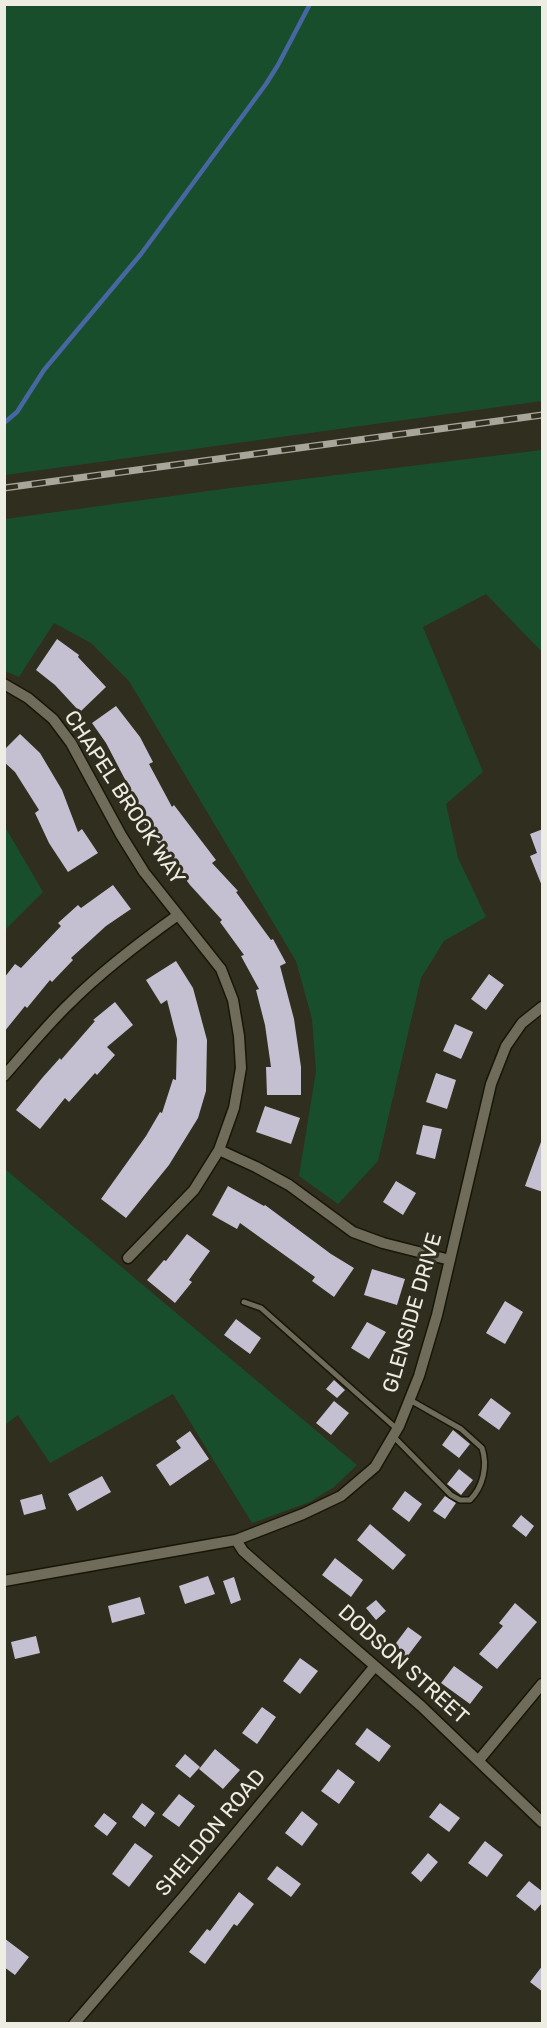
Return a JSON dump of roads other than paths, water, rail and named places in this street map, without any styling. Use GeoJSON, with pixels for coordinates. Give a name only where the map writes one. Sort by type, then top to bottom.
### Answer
{"type":"FeatureCollection","features":[{"type":"Feature","properties":{"kind":"street","name":"CHAPEL BROOK WAY"},"geometry":{"type":"LineString","coordinates":[[4,684],[28,698],[53,719],[71,743],[144,872],[221,969],[233,1000],[241,1068],[236,1098],[219,1150],[194,1190],[128,1258]]}},
{"type":"Feature","properties":{"kind":"street"},"geometry":{"type":"LineString","coordinates":[[4,1076],[81,992],[129,950],[178,915]]}},
{"type":"Feature","properties":{"kind":"street","name":"GLENSIDE DRIVE"},"geometry":{"type":"LineString","coordinates":[[4,1581],[236,1540],[303,1514],[340,1496],[375,1467],[395,1432],[419,1376],[437,1316],[491,1083],[506,1046],[516,1030],[543,1007]]}},
{"type":"Feature","properties":{"kind":"street"},"geometry":{"type":"LineString","coordinates":[[219,1150],[289,1185],[353,1232],[383,1243],[450,1260]]}},
{"type":"Feature","properties":{"kind":"street","name":"DODSON STREET"},"geometry":{"type":"LineString","coordinates":[[236,1540],[243,1551],[375,1666],[479,1760],[543,1822]]}},
{"type":"Feature","properties":{"kind":"street","name":"SHELDON ROAD"},"geometry":{"type":"LineString","coordinates":[[74,2024],[191,1888],[375,1666]]}},
{"type":"Feature","properties":{"kind":"street"},"geometry":{"type":"LineString","coordinates":[[479,1760],[543,1684]]}},
{"type":"Feature","properties":{"kind":"lane"},"geometry":{"type":"LineString","coordinates":[[244,1302],[261,1308],[395,1432],[451,1495],[460,1500],[470,1500],[477,1493],[484,1473],[483,1448],[461,1429],[410,1400]]}},
{"type":"Feature","properties":{"kind":"waterway"},"geometry":{"type":"LineString","coordinates":[[4,423],[17,412],[44,370],[141,254],[266,84],[310,4]]}},
{"type":"Feature","properties":{"kind":"railway"},"geometry":{"type":"LineString","coordinates":[[4,488],[542,415]]}}]}
